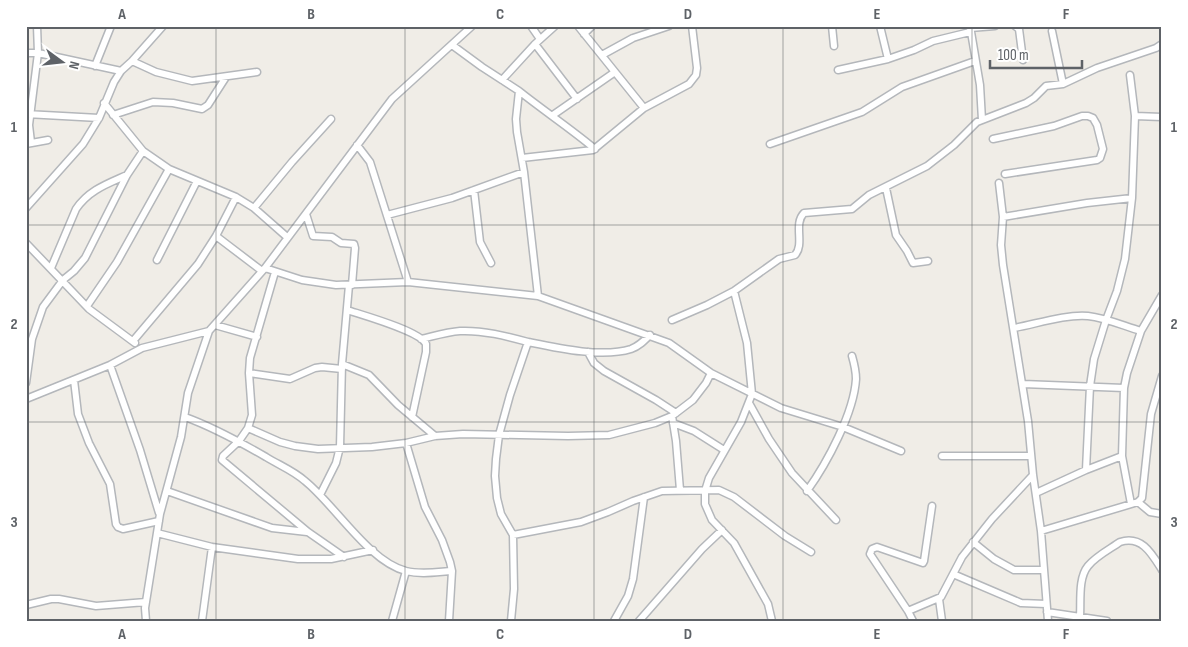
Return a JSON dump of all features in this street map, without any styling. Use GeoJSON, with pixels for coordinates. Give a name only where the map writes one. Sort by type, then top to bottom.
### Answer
{"type":"FeatureCollection","features":[{"type":"Feature","properties":{"kind":"street"},"geometry":{"type":"LineString","coordinates":[[37,26],[38,54],[28,114],[28,143],[48,140]]}},
{"type":"Feature","properties":{"kind":"street"},"geometry":{"type":"LineString","coordinates":[[95,66],[111,26]]}},
{"type":"Feature","properties":{"kind":"street"},"geometry":{"type":"LineString","coordinates":[[26,208],[83,144],[121,71],[163,26]]}},
{"type":"Feature","properties":{"kind":"street"},"geometry":{"type":"LineString","coordinates":[[146,621],[146,602],[159,518],[185,417],[188,393],[209,331],[264,269],[392,99],[472,26]]}},
{"type":"Feature","properties":{"kind":"street"},"geometry":{"type":"LineString","coordinates":[[531,26],[538,41],[577,99]]}},
{"type":"Feature","properties":{"kind":"street"},"geometry":{"type":"LineString","coordinates":[[502,80],[538,41],[555,26]]}},
{"type":"Feature","properties":{"kind":"street"},"geometry":{"type":"LineString","coordinates":[[578,26],[644,108]]}},
{"type":"Feature","properties":{"kind":"street"},"geometry":{"type":"LineString","coordinates":[[584,34],[592,26]]}},
{"type":"Feature","properties":{"kind":"street"},"geometry":{"type":"LineString","coordinates":[[602,55],[634,38],[668,26]]}},
{"type":"Feature","properties":{"kind":"street"},"geometry":{"type":"LineString","coordinates":[[522,158],[595,149],[644,108],[688,84],[696,75],[697,68],[692,26]]}},
{"type":"Feature","properties":{"kind":"street"},"geometry":{"type":"LineString","coordinates":[[832,26],[834,46]]}},
{"type":"Feature","properties":{"kind":"street"},"geometry":{"type":"LineString","coordinates":[[880,26],[888,59]]}},
{"type":"Feature","properties":{"kind":"street"},"geometry":{"type":"LineString","coordinates":[[838,70],[888,59],[970,29],[996,26]]}},
{"type":"Feature","properties":{"kind":"street"},"geometry":{"type":"LineString","coordinates":[[1015,26],[1018,30],[1023,60]]}},
{"type":"Feature","properties":{"kind":"street"},"geometry":{"type":"LineString","coordinates":[[970,29],[980,85],[982,120]]}},
{"type":"Feature","properties":{"kind":"street"},"geometry":{"type":"LineString","coordinates":[[1052,31],[1063,84]]}},
{"type":"Feature","properties":{"kind":"street"},"geometry":{"type":"LineString","coordinates":[[672,320],[708,305],[734,291],[774,262],[795,255],[798,252],[800,219],[804,213],[852,209],[869,195],[927,166],[954,145],[977,122],[1026,103],[1046,86],[1063,84],[1097,68],[1156,48],[1162,44]]}},
{"type":"Feature","properties":{"kind":"street"},"geometry":{"type":"LineString","coordinates":[[452,45],[542,109],[552,114],[595,149]]}},
{"type":"Feature","properties":{"kind":"street"},"geometry":{"type":"LineString","coordinates":[[26,53],[121,71]]}},
{"type":"Feature","properties":{"kind":"street"},"geometry":{"type":"LineString","coordinates":[[770,144],[862,112],[902,87],[976,60]]}},
{"type":"Feature","properties":{"kind":"street"},"geometry":{"type":"LineString","coordinates":[[132,61],[156,72],[184,80],[199,81],[257,72]]}},
{"type":"Feature","properties":{"kind":"street"},"geometry":{"type":"LineString","coordinates":[[552,114],[615,72]]}},
{"type":"Feature","properties":{"kind":"street"},"geometry":{"type":"LineString","coordinates":[[1086,470],[1090,386],[1094,359],[1117,291],[1125,259],[1132,198],[1136,116],[1130,75]]}},
{"type":"Feature","properties":{"kind":"street"},"geometry":{"type":"LineString","coordinates":[[113,115],[153,102],[173,103],[202,109],[208,106],[226,77]]}},
{"type":"Feature","properties":{"kind":"street"},"geometry":{"type":"LineString","coordinates":[[519,91],[516,119],[538,296]]}},
{"type":"Feature","properties":{"kind":"street"},"geometry":{"type":"LineString","coordinates":[[104,103],[143,151],[169,169],[236,197],[254,208],[287,237]]}},
{"type":"Feature","properties":{"kind":"street"},"geometry":{"type":"LineString","coordinates":[[28,114],[98,118]]}},
{"type":"Feature","properties":{"kind":"street"},"geometry":{"type":"LineString","coordinates":[[993,138],[1054,126],[1082,116],[1093,118],[1098,125],[1102,150],[1100,158],[1097,160],[1005,174]]}},
{"type":"Feature","properties":{"kind":"street"},"geometry":{"type":"LineString","coordinates":[[1136,116],[1162,117]]}},
{"type":"Feature","properties":{"kind":"street"},"geometry":{"type":"LineString","coordinates":[[254,208],[331,119]]}},
{"type":"Feature","properties":{"kind":"street"},"geometry":{"type":"LineString","coordinates":[[357,145],[370,162],[408,282]]}},
{"type":"Feature","properties":{"kind":"street"},"geometry":{"type":"LineString","coordinates":[[26,383],[29,354],[37,321],[47,300],[63,280],[85,258],[127,175],[143,151]]}},
{"type":"Feature","properties":{"kind":"street"},"geometry":{"type":"LineString","coordinates":[[86,306],[117,262],[169,169]]}},
{"type":"Feature","properties":{"kind":"street"},"geometry":{"type":"LineString","coordinates":[[387,216],[452,198],[524,172]]}},
{"type":"Feature","properties":{"kind":"street"},"geometry":{"type":"LineString","coordinates":[[51,268],[80,203],[98,188],[127,175]]}},
{"type":"Feature","properties":{"kind":"street"},"geometry":{"type":"LineString","coordinates":[[157,260],[197,181]]}},
{"type":"Feature","properties":{"kind":"street"},"geometry":{"type":"LineString","coordinates":[[1000,183],[1003,217],[1003,260],[1023,384],[1041,531],[1048,621]]}},
{"type":"Feature","properties":{"kind":"street"},"geometry":{"type":"LineString","coordinates":[[886,188],[898,239],[913,263],[928,261]]}},
{"type":"Feature","properties":{"kind":"street"},"geometry":{"type":"LineString","coordinates":[[474,190],[480,242],[491,263]]}},
{"type":"Feature","properties":{"kind":"street"},"geometry":{"type":"LineString","coordinates":[[133,341],[192,271],[216,236],[236,197]]}},
{"type":"Feature","properties":{"kind":"street"},"geometry":{"type":"LineString","coordinates":[[1003,217],[1087,203],[1132,198]]}},
{"type":"Feature","properties":{"kind":"street"},"geometry":{"type":"LineString","coordinates":[[306,214],[313,236],[332,237],[340,243],[354,244],[355,248],[342,367],[340,447],[336,463],[320,495]]}},
{"type":"Feature","properties":{"kind":"street"},"geometry":{"type":"LineString","coordinates":[[216,236],[264,269],[308,282],[350,285],[408,282],[538,296],[650,335],[678,348],[712,373],[752,394],[796,413],[843,427],[901,451]]}},
{"type":"Feature","properties":{"kind":"street"},"geometry":{"type":"LineString","coordinates":[[26,243],[86,306],[142,348]]}},
{"type":"Feature","properties":{"kind":"street"},"geometry":{"type":"LineString","coordinates":[[275,272],[250,358],[249,374],[252,415],[248,428],[239,441],[222,456],[222,460],[308,532],[344,557]]}},
{"type":"Feature","properties":{"kind":"street"},"geometry":{"type":"LineString","coordinates":[[734,291],[747,343],[752,394],[736,432],[709,478],[705,491],[705,504],[709,515],[734,543],[768,604],[772,621]]}},
{"type":"Feature","properties":{"kind":"street"},"geometry":{"type":"LineString","coordinates":[[1162,295],[1141,331],[1127,373],[1124,388],[1122,456],[1135,503],[1150,512],[1162,514]]}},
{"type":"Feature","properties":{"kind":"street"},"geometry":{"type":"LineString","coordinates":[[347,310],[407,330],[421,339],[426,345],[412,416]]}},
{"type":"Feature","properties":{"kind":"street"},"geometry":{"type":"LineString","coordinates":[[1014,328],[1070,317],[1087,316],[1141,331]]}},
{"type":"Feature","properties":{"kind":"street"},"geometry":{"type":"LineString","coordinates":[[215,325],[257,338]]}},
{"type":"Feature","properties":{"kind":"street"},"geometry":{"type":"LineString","coordinates":[[26,398],[110,365],[142,348],[209,331]]}},
{"type":"Feature","properties":{"kind":"street"},"geometry":{"type":"LineString","coordinates":[[421,339],[457,331],[467,331],[500,334],[528,342],[588,352],[614,352],[631,349],[650,335]]}},
{"type":"Feature","properties":{"kind":"street"},"geometry":{"type":"LineString","coordinates":[[512,621],[514,589],[513,535],[501,514],[495,476],[499,435],[528,342]]}},
{"type":"Feature","properties":{"kind":"street"},"geometry":{"type":"LineString","coordinates":[[588,352],[594,363],[604,371],[656,400],[674,414]]}},
{"type":"Feature","properties":{"kind":"street"},"geometry":{"type":"LineString","coordinates":[[807,491],[843,427],[850,406],[856,378],[852,356]]}},
{"type":"Feature","properties":{"kind":"street"},"geometry":{"type":"LineString","coordinates":[[110,365],[140,450],[159,518]]}},
{"type":"Feature","properties":{"kind":"street"},"geometry":{"type":"LineString","coordinates":[[249,374],[290,378],[315,368],[342,367],[369,375],[398,405],[435,436]]}},
{"type":"Feature","properties":{"kind":"street"},"geometry":{"type":"LineString","coordinates":[[248,428],[280,442],[318,449],[372,447],[406,443],[435,436],[463,434],[609,434],[646,425],[674,414],[688,405],[699,394],[712,373]]}},
{"type":"Feature","properties":{"kind":"street"},"geometry":{"type":"LineString","coordinates":[[1041,531],[1135,503],[1144,494],[1151,414],[1162,376]]}},
{"type":"Feature","properties":{"kind":"street"},"geometry":{"type":"LineString","coordinates":[[74,380],[78,414],[89,443],[110,484],[116,524],[124,529],[159,518]]}},
{"type":"Feature","properties":{"kind":"street"},"geometry":{"type":"LineString","coordinates":[[1023,384],[1124,388]]}},
{"type":"Feature","properties":{"kind":"street"},"geometry":{"type":"LineString","coordinates":[[749,403],[792,473],[836,520]]}},
{"type":"Feature","properties":{"kind":"street"},"geometry":{"type":"LineString","coordinates":[[674,414],[673,423],[680,490]]}},
{"type":"Feature","properties":{"kind":"street"},"geometry":{"type":"LineString","coordinates":[[185,417],[239,441],[300,477],[373,550],[388,562],[406,571],[424,573],[452,571]]}},
{"type":"Feature","properties":{"kind":"street"},"geometry":{"type":"LineString","coordinates":[[673,423],[694,431],[724,450]]}},
{"type":"Feature","properties":{"kind":"street"},"geometry":{"type":"LineString","coordinates":[[406,443],[425,507],[442,540],[452,571],[449,621]]}},
{"type":"Feature","properties":{"kind":"street"},"geometry":{"type":"LineString","coordinates":[[942,456],[1031,456]]}},
{"type":"Feature","properties":{"kind":"street"},"geometry":{"type":"LineString","coordinates":[[1036,493],[1122,456]]}},
{"type":"Feature","properties":{"kind":"street"},"geometry":{"type":"LineString","coordinates":[[908,611],[939,599],[945,592],[962,557],[973,542],[1033,475]]}},
{"type":"Feature","properties":{"kind":"street"},"geometry":{"type":"LineString","coordinates":[[167,490],[272,528],[308,532]]}},
{"type":"Feature","properties":{"kind":"street"},"geometry":{"type":"LineString","coordinates":[[513,535],[581,522],[662,491],[719,490],[734,497],[760,519],[811,552]]}},
{"type":"Feature","properties":{"kind":"street"},"geometry":{"type":"LineString","coordinates":[[614,621],[628,596],[634,579],[644,497]]}},
{"type":"Feature","properties":{"kind":"street"},"geometry":{"type":"LineString","coordinates":[[913,621],[870,554],[877,547],[922,563],[924,561],[932,506]]}},
{"type":"Feature","properties":{"kind":"street"},"geometry":{"type":"LineString","coordinates":[[639,621],[702,549],[722,530]]}},
{"type":"Feature","properties":{"kind":"street"},"geometry":{"type":"LineString","coordinates":[[157,533],[212,547],[298,559],[331,559],[373,550]]}},
{"type":"Feature","properties":{"kind":"street"},"geometry":{"type":"LineString","coordinates":[[1080,616],[1082,579],[1085,571],[1090,564],[1120,542],[1126,540],[1135,541],[1146,546],[1162,570]]}},
{"type":"Feature","properties":{"kind":"street"},"geometry":{"type":"LineString","coordinates":[[973,542],[1000,563],[1014,570],[1044,570]]}},
{"type":"Feature","properties":{"kind":"street"},"geometry":{"type":"LineString","coordinates":[[202,621],[212,547]]}},
{"type":"Feature","properties":{"kind":"street"},"geometry":{"type":"LineString","coordinates":[[392,621],[406,571]]}},
{"type":"Feature","properties":{"kind":"street"},"geometry":{"type":"LineString","coordinates":[[953,574],[1021,603],[1046,604]]}},
{"type":"Feature","properties":{"kind":"street"},"geometry":{"type":"LineString","coordinates":[[26,605],[51,599],[96,606],[146,602]]}},
{"type":"Feature","properties":{"kind":"street"},"geometry":{"type":"LineString","coordinates":[[939,599],[942,621]]}},
{"type":"Feature","properties":{"kind":"street"},"geometry":{"type":"LineString","coordinates":[[1047,612],[1107,621]]}}]}
